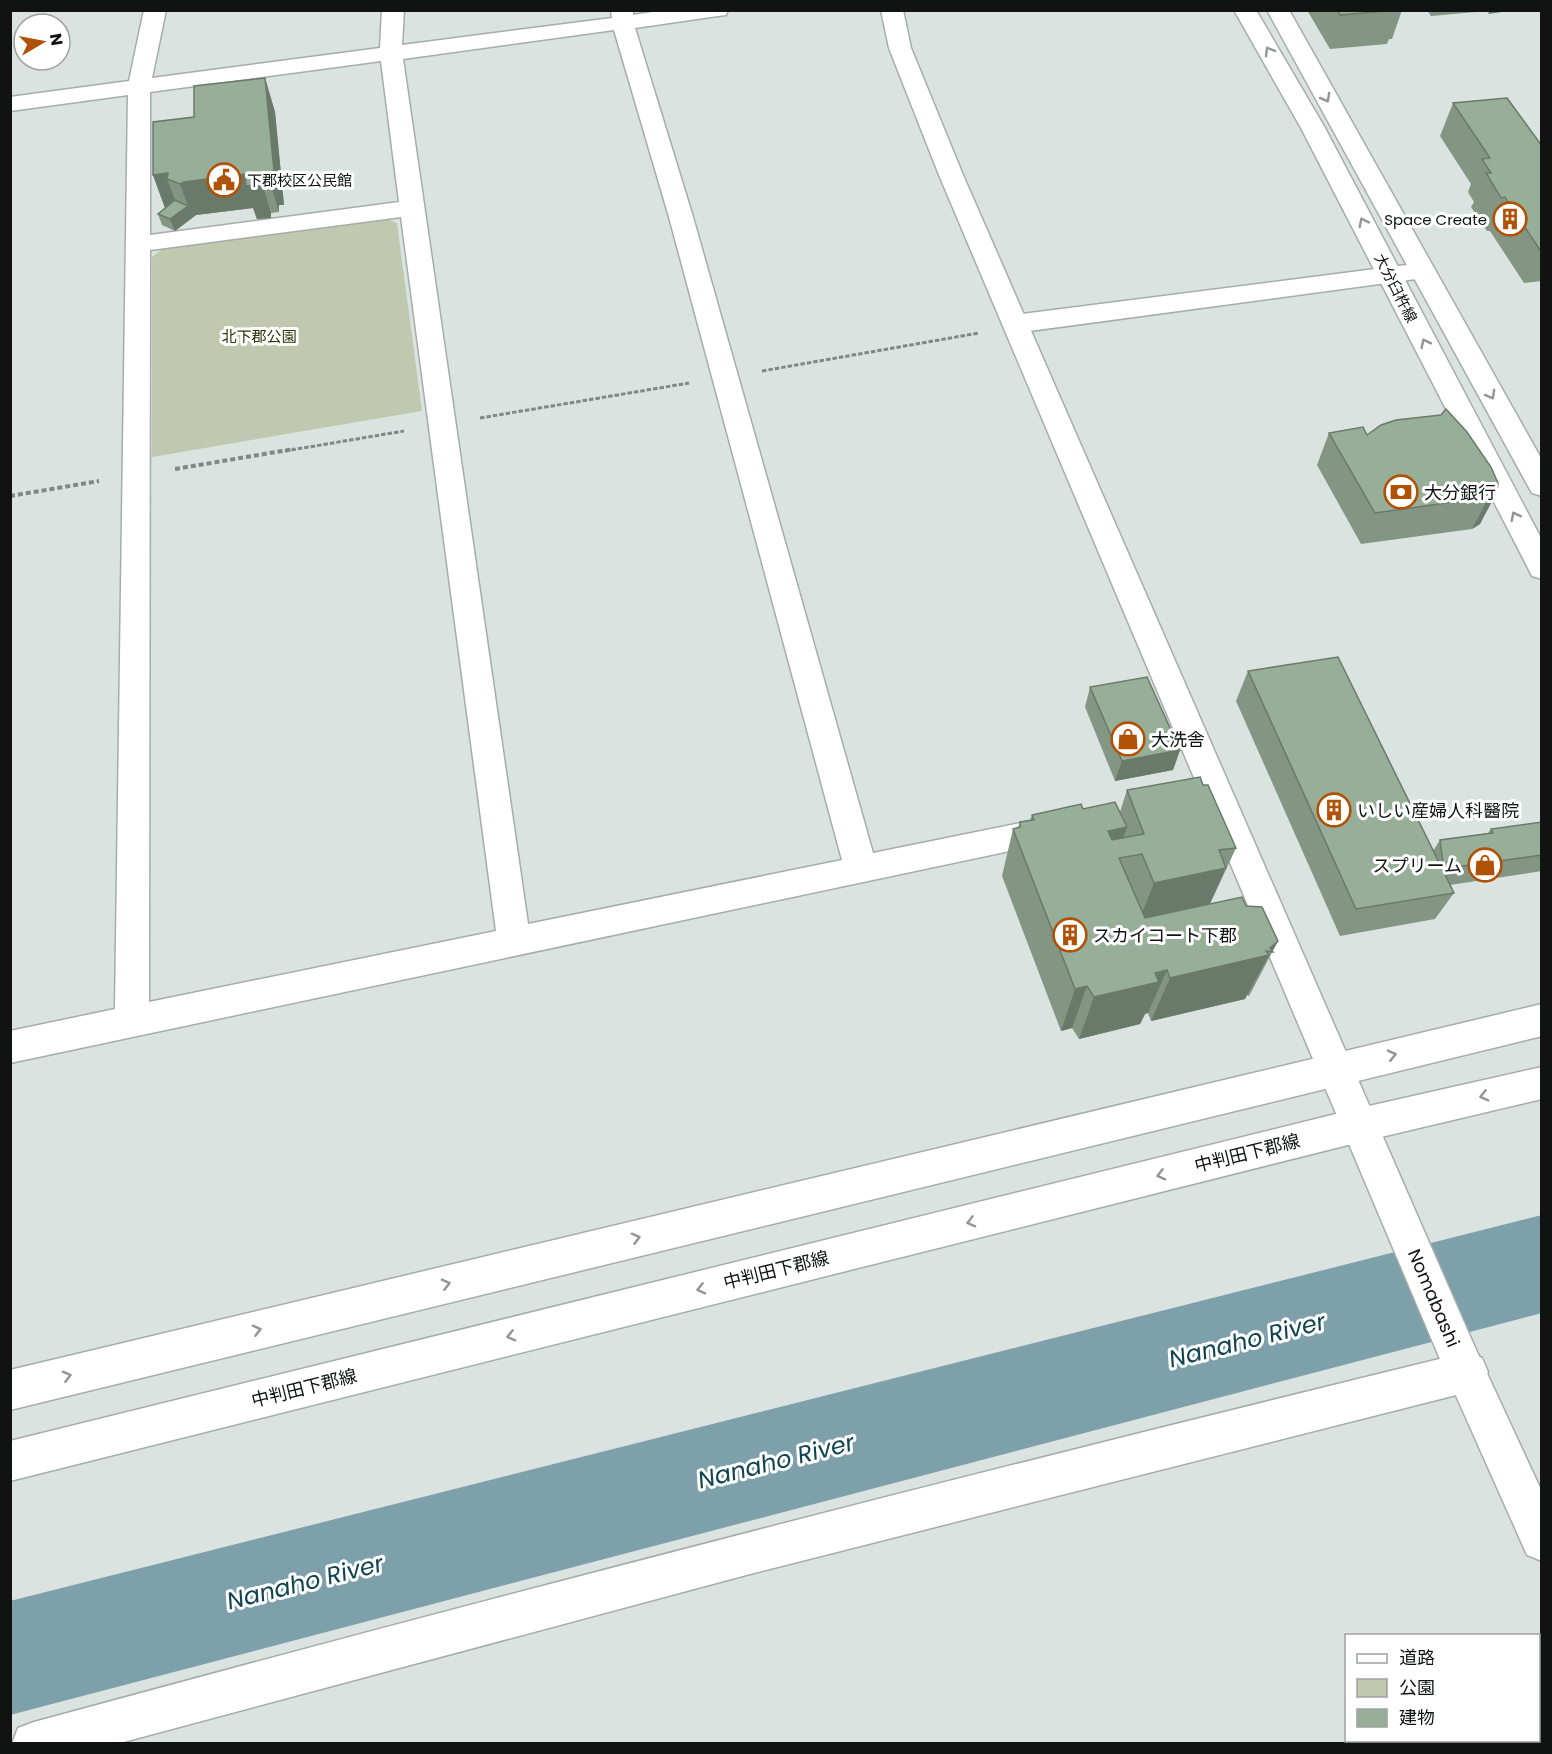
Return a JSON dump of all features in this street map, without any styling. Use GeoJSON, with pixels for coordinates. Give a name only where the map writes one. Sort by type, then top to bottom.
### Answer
{"type":"FeatureCollection","features":[{"type":"Feature","properties":{"kind":"street"},"geometry":{"type":"LineString","coordinates":[[132,1022],[139,87],[155,10]]}},
{"type":"Feature","properties":{"kind":"street"},"geometry":{"type":"LineString","coordinates":[[393,10],[391,54],[514,942]]}},
{"type":"Feature","properties":{"kind":"street"},"geometry":{"type":"LineString","coordinates":[[10,104],[391,54],[623,17],[718,10]]}},
{"type":"Feature","properties":{"kind":"street","name":"Nomabashi"},"geometry":{"type":"LineString","coordinates":[[892,10],[900,48],[1015,324],[1409,1240],[1542,1540]]}},
{"type":"Feature","properties":{"kind":"street","name":"大分臼杵線"},"geometry":{"type":"LineString","coordinates":[[1245,10],[1313,128],[1542,568]]}},
{"type":"Feature","properties":{"kind":"street","name":"大分臼杵線"},"geometry":{"type":"LineString","coordinates":[[1278,10],[1542,486]]}},
{"type":"Feature","properties":{"kind":"street"},"geometry":{"type":"LineString","coordinates":[[623,17],[681,217],[861,870]]}},
{"type":"Feature","properties":{"kind":"street"},"geometry":{"type":"LineString","coordinates":[[138,244],[412,208]]}},
{"type":"Feature","properties":{"kind":"street"},"geometry":{"type":"LineString","coordinates":[[1015,324],[1422,271]]}},
{"type":"Feature","properties":{"kind":"street"},"geometry":{"type":"LineString","coordinates":[[1183,802],[1218,795]]}},
{"type":"Feature","properties":{"kind":"street"},"geometry":{"type":"LineString","coordinates":[[10,1047],[1080,824]]}},
{"type":"Feature","properties":{"kind":"street"},"geometry":{"type":"LineString","coordinates":[[10,1390],[1335,1068],[1542,1020]]}},
{"type":"Feature","properties":{"kind":"street","name":"中判田下郡線"},"geometry":{"type":"LineString","coordinates":[[10,1461],[1360,1125],[1542,1083]]}},
{"type":"Feature","properties":{"kind":"street"},"geometry":{"type":"LineString","coordinates":[[33,1743],[82,1737],[574,1598],[1236,1428],[1463,1364]]}},
{"type":"Feature","properties":{"kind":"path"},"geometry":{"type":"LineString","coordinates":[[758,372],[987,332],[1015,324]]}},
{"type":"Feature","properties":{"kind":"path"},"geometry":{"type":"LineString","coordinates":[[470,420],[698,382]]}},
{"type":"Feature","properties":{"kind":"path"},"geometry":{"type":"LineString","coordinates":[[173,469],[414,429]]}},
{"type":"Feature","properties":{"kind":"path"},"geometry":{"type":"LineString","coordinates":[[10,496],[103,481]]}},
{"type":"Feature","properties":{"kind":"green space","name":"北下郡公園"},"geometry":{"type":"Polygon","coordinates":[[[384,218],[397,223],[422,411],[152,457],[152,257],[165,247],[384,218]]]}},
{"type":"Feature","properties":{"kind":"building"},"geometry":{"type":"Polygon","coordinates":[[[1337,10],[1398,10],[1340,15],[1337,10]]]}},
{"type":"Feature","properties":{"kind":"building"},"geometry":{"type":"Polygon","coordinates":[[[265,78],[274,171],[269,172],[269,179],[261,180],[261,184],[246,186],[245,174],[180,184],[167,179],[168,173],[153,175],[153,122],[194,117],[194,86],[265,78]]]}},
{"type":"Feature","properties":{"kind":"building"},"geometry":{"type":"Polygon","coordinates":[[[1507,98],[1542,146],[1542,250],[1505,197],[1501,198],[1486,173],[1491,173],[1482,159],[1490,158],[1453,103],[1507,98]]]}},
{"type":"Feature","properties":{"kind":"building"},"geometry":{"type":"Polygon","coordinates":[[[175,200],[188,206],[170,219],[158,214],[175,200]]]}},
{"type":"Feature","properties":{"kind":"building"},"geometry":{"type":"Polygon","coordinates":[[[1446,409],[1467,432],[1491,467],[1498,483],[1497,492],[1489,497],[1375,513],[1329,433],[1363,427],[1367,435],[1381,425],[1396,420],[1441,415],[1446,409]]]}},
{"type":"Feature","properties":{"kind":"building","name":"いしい産婦人科醫院"},"geometry":{"type":"Polygon","coordinates":[[[1338,657],[1454,893],[1356,909],[1248,671],[1338,657]]]}},
{"type":"Feature","properties":{"kind":"building"},"geometry":{"type":"Polygon","coordinates":[[[1147,677],[1180,750],[1122,761],[1090,687],[1147,677]]]}},
{"type":"Feature","properties":{"kind":"building"},"geometry":{"type":"Polygon","coordinates":[[[1200,777],[1203,785],[1208,785],[1236,848],[1219,850],[1226,868],[1154,883],[1142,854],[1119,858],[1145,918],[1242,897],[1246,906],[1262,907],[1278,941],[1270,948],[1273,952],[1266,951],[1269,955],[1170,978],[1167,970],[1155,973],[1159,982],[1094,997],[1087,986],[1075,989],[1013,829],[1020,827],[1020,822],[1034,820],[1032,815],[1081,804],[1083,809],[1115,802],[1127,827],[1108,831],[1112,840],[1144,834],[1127,790],[1200,777]]]}},
{"type":"Feature","properties":{"kind":"building"},"geometry":{"type":"Polygon","coordinates":[[[1542,822],[1542,855],[1455,867],[1453,861],[1443,863],[1440,840],[1493,833],[1491,829],[1542,822]]]}},
{"type":"Feature","properties":{"kind":"waterway","name":"Nanaho River"},"geometry":{"type":"LineString","coordinates":[[10,1658],[1542,1264]]}},
{"type":"Feature","properties":{"kind":"place","name":"下郡校区公民館"},"geometry":{"type":"Point","coordinates":[224,180]}},
{"type":"Feature","properties":{"kind":"place","name":"Space Create"},"geometry":{"type":"Point","coordinates":[1510,219]}},
{"type":"Feature","properties":{"kind":"place","name":"大分銀行"},"geometry":{"type":"Point","coordinates":[1401,492]}},
{"type":"Feature","properties":{"kind":"place","name":"大洗舎"},"geometry":{"type":"Point","coordinates":[1128,739]}},
{"type":"Feature","properties":{"kind":"place","name":"いしい産婦人科醫院"},"geometry":{"type":"Point","coordinates":[1334,810]}},
{"type":"Feature","properties":{"kind":"place","name":"スプリーム"},"geometry":{"type":"Point","coordinates":[1485,865]}},
{"type":"Feature","properties":{"kind":"place","name":"スカイコート下郡"},"geometry":{"type":"Point","coordinates":[1070,935]}}]}
